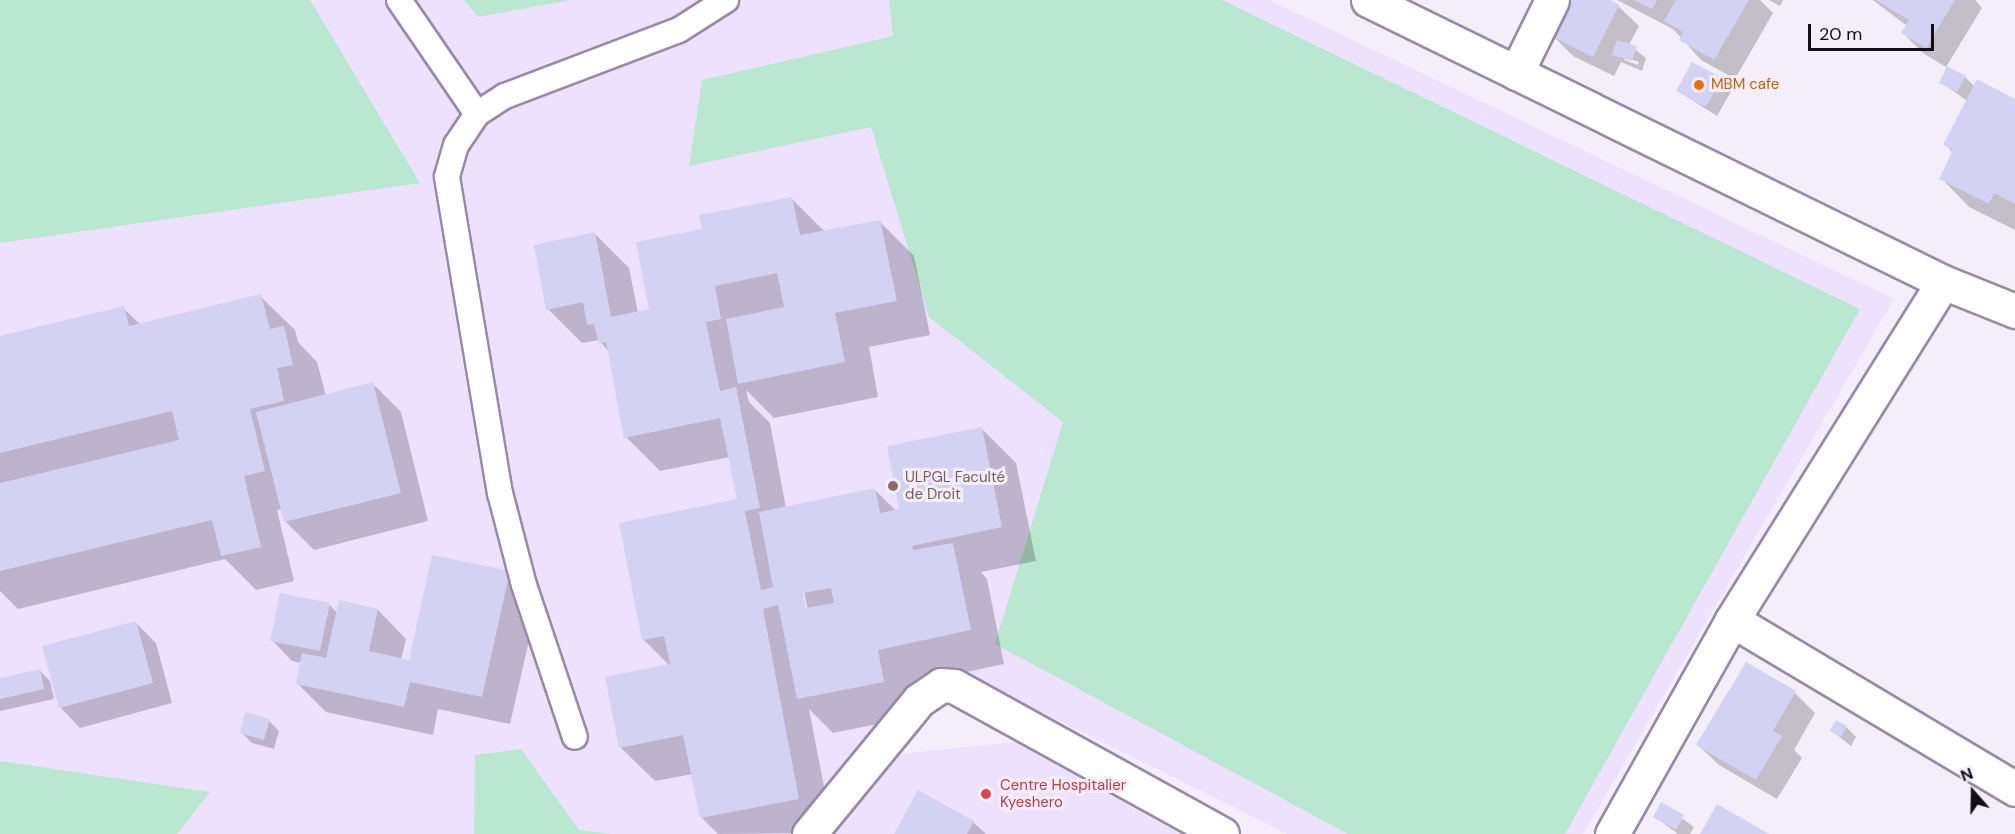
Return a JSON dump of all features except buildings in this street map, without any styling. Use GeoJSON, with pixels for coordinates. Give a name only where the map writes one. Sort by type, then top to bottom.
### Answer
{"type":"FeatureCollection","features":[{"type":"Feature","properties":{"kind":"street"},"geometry":{"type":"LineString","coordinates":[[1368,0],[1943,282],[2015,311]]}},
{"type":"Feature","properties":{"kind":"street"},"geometry":{"type":"LineString","coordinates":[[1516,73],[1552,0]]}},
{"type":"Feature","properties":{"kind":"street"},"geometry":{"type":"LineString","coordinates":[[1612,834],[1732,620],[1943,282]]}},
{"type":"Feature","properties":{"kind":"street"},"geometry":{"type":"LineString","coordinates":[[1732,620],[2015,789]]}},
{"type":"Feature","properties":{"kind":"street"},"geometry":{"type":"LineString","coordinates":[[808,834],[919,700],[941,685],[954,686],[1222,834]]}},
{"type":"Feature","properties":{"kind":"lane"},"geometry":{"type":"LineString","coordinates":[[399,0],[477,114]]}},
{"type":"Feature","properties":{"kind":"lane"},"geometry":{"type":"LineString","coordinates":[[575,737],[524,585],[500,493],[447,177],[456,145],[477,114],[505,96],[679,30],[726,0]]}},
{"type":"Feature","properties":{"kind":"shaded area","name":"ULPGL Faculté de Droit"},"geometry":{"type":"Polygon","coordinates":[[[0,0],[1269,0],[1894,299],[1583,834],[1287,834],[961,672],[926,678],[791,834],[0,834],[0,0]]]}},
{"type":"Feature","properties":{"kind":"shaded area","name":"Centre Hospitalier Kyeshero"},"geometry":{"type":"Polygon","coordinates":[[[1014,742],[1180,834],[831,834],[899,754],[1014,742]]]}},
{"type":"Feature","properties":{"kind":"green space"},"geometry":{"type":"Polygon","coordinates":[[[0,0],[310,0],[420,183],[0,243],[0,0]]]}},
{"type":"Feature","properties":{"kind":"green space"},"geometry":{"type":"Polygon","coordinates":[[[464,0],[571,0],[478,17],[464,0]]]}},
{"type":"Feature","properties":{"kind":"green space"},"geometry":{"type":"Polygon","coordinates":[[[889,0],[1222,0],[1860,309],[1565,834],[1348,834],[995,644],[1063,422],[929,317],[871,127],[689,166],[702,80],[893,36],[889,0]]]}},
{"type":"Feature","properties":{"kind":"green space"},"geometry":{"type":"Polygon","coordinates":[[[521,749],[579,830],[613,834],[474,834],[475,755],[521,749]]]}},
{"type":"Feature","properties":{"kind":"green space"},"geometry":{"type":"Polygon","coordinates":[[[0,761],[210,792],[177,834],[0,834],[0,761]]]}},
{"type":"Feature","properties":{"kind":"place","name":"MBM cafe"},"geometry":{"type":"Point","coordinates":[1699,85]}},
{"type":"Feature","properties":{"kind":"place","name":"ULPGL Faculté de Droit"},"geometry":{"type":"Point","coordinates":[893,486]}},
{"type":"Feature","properties":{"kind":"place","name":"Centre Hospitalier Kyeshero"},"geometry":{"type":"Point","coordinates":[986,794]}}]}
